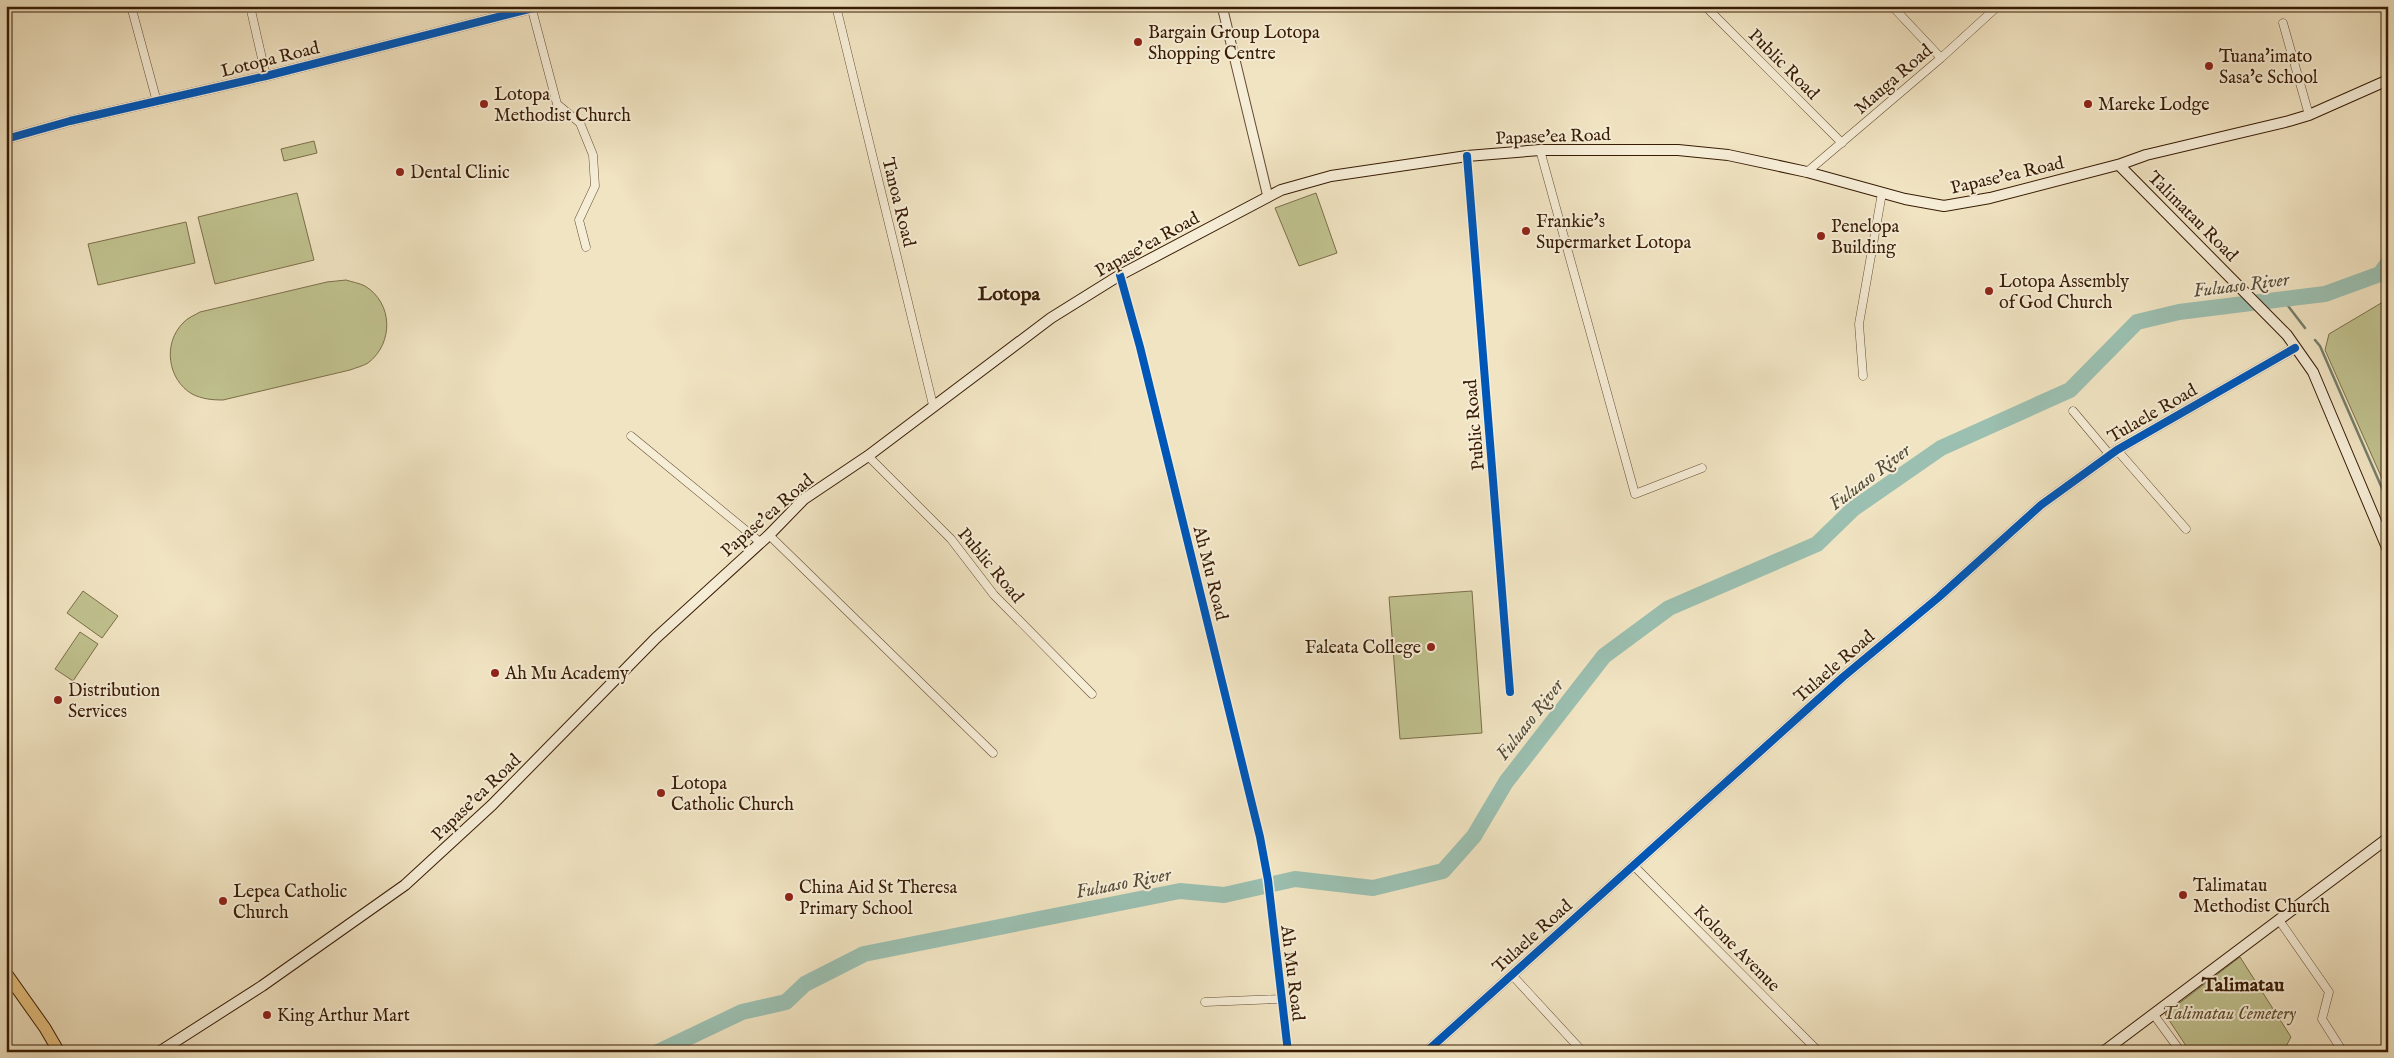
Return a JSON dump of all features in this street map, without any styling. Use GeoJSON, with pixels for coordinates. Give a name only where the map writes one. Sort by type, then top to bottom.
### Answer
{"type":"FeatureCollection","features":[{"type":"Feature","properties":{"kind":"main road","name":"Papase'ea Road"},"geometry":{"type":"LineString","coordinates":[[159,1052],[262,986],[404,885],[492,806],[656,638],[769,535],[804,499],[868,456],[1050,318],[1120,275],[1268,197],[1298,184],[1331,176],[1467,156],[1540,150],[1678,150],[1728,154],[1806,172],[1882,194],[1925,204],[1944,206],[1968,203],[2119,165],[2146,155],[2309,115],[2388,80]]}},
{"type":"Feature","properties":{"kind":"main road","name":"Talimatau Road"},"geometry":{"type":"LineString","coordinates":[[2119,165],[2274,322],[2313,372],[2388,550]]}},
{"type":"Feature","properties":{"kind":"main road"},"geometry":{"type":"LineString","coordinates":[[2103,1052],[2388,838]]}},
{"type":"Feature","properties":{"kind":"main road"},"geometry":{"type":"LineString","coordinates":[[7,974],[45,1028],[59,1052]]}},
{"type":"Feature","properties":{"kind":"street"},"geometry":{"type":"LineString","coordinates":[[131,6],[157,102]]}},
{"type":"Feature","properties":{"kind":"street"},"geometry":{"type":"LineString","coordinates":[[250,6],[266,76]]}},
{"type":"Feature","properties":{"kind":"street","name":"Lotopa Road"},"geometry":{"type":"LineString","coordinates":[[6,139],[70,121],[266,76],[541,6]]}},
{"type":"Feature","properties":{"kind":"street","name":"Tanoa Road"},"geometry":{"type":"LineString","coordinates":[[836,6],[933,405]]}},
{"type":"Feature","properties":{"kind":"street"},"geometry":{"type":"LineString","coordinates":[[1222,6],[1268,197]]}},
{"type":"Feature","properties":{"kind":"street","name":"Public Road"},"geometry":{"type":"LineString","coordinates":[[1705,6],[1842,143]]}},
{"type":"Feature","properties":{"kind":"street"},"geometry":{"type":"LineString","coordinates":[[1892,6],[1941,58]]}},
{"type":"Feature","properties":{"kind":"street","name":"Mauga Road"},"geometry":{"type":"LineString","coordinates":[[1806,172],[1941,58],[1998,6]]}},
{"type":"Feature","properties":{"kind":"street"},"geometry":{"type":"LineString","coordinates":[[531,8],[557,104],[580,123],[593,155],[595,186],[580,220],[586,247]]}},
{"type":"Feature","properties":{"kind":"street"},"geometry":{"type":"LineString","coordinates":[[2283,23],[2309,115]]}},
{"type":"Feature","properties":{"kind":"street"},"geometry":{"type":"LineString","coordinates":[[1540,150],[1636,494],[1702,468]]}},
{"type":"Feature","properties":{"kind":"street","name":"Public Road"},"geometry":{"type":"LineString","coordinates":[[1467,156],[1510,692]]}},
{"type":"Feature","properties":{"kind":"street"},"geometry":{"type":"LineString","coordinates":[[1863,376],[1859,324],[1882,194]]}},
{"type":"Feature","properties":{"kind":"street","name":"Ah Mu Road"},"geometry":{"type":"LineString","coordinates":[[1120,275],[1163,439],[1260,837],[1268,880],[1288,1052]]}},
{"type":"Feature","properties":{"kind":"street","name":"Tulaele Road"},"geometry":{"type":"LineString","coordinates":[[1426,1052],[1843,677],[1939,597],[2041,505],[2114,453],[2295,348]]}},
{"type":"Feature","properties":{"kind":"street"},"geometry":{"type":"LineString","coordinates":[[2073,411],[2186,529]]}},
{"type":"Feature","properties":{"kind":"street"},"geometry":{"type":"LineString","coordinates":[[631,436],[760,542]]}},
{"type":"Feature","properties":{"kind":"street","name":"Public Road"},"geometry":{"type":"LineString","coordinates":[[868,456],[951,540],[994,595],[1092,694]]}},
{"type":"Feature","properties":{"kind":"street"},"geometry":{"type":"LineString","coordinates":[[769,535],[993,753]]}},
{"type":"Feature","properties":{"kind":"street","name":"Kolone Avenue"},"geometry":{"type":"LineString","coordinates":[[1633,866],[1819,1052]]}},
{"type":"Feature","properties":{"kind":"street"},"geometry":{"type":"LineString","coordinates":[[2279,920],[2329,992],[2322,1019],[2343,1052]]}},
{"type":"Feature","properties":{"kind":"street"},"geometry":{"type":"LineString","coordinates":[[1512,974],[1583,1052]]}},
{"type":"Feature","properties":{"kind":"street"},"geometry":{"type":"LineString","coordinates":[[1205,1002],[1282,999]]}},
{"type":"Feature","properties":{"kind":"street"},"geometry":{"type":"LineString","coordinates":[[2154,1015],[2181,1052]]}},
{"type":"Feature","properties":{"kind":"green space"},"geometry":{"type":"Polygon","coordinates":[[[314,141],[317,153],[284,161],[281,149],[314,141]]]}},
{"type":"Feature","properties":{"kind":"green space"},"geometry":{"type":"Polygon","coordinates":[[[297,193],[314,260],[215,284],[198,217],[297,193]]]}},
{"type":"Feature","properties":{"kind":"green space"},"geometry":{"type":"Polygon","coordinates":[[[1316,193],[1337,253],[1299,266],[1275,208],[1316,193]]]}},
{"type":"Feature","properties":{"kind":"green space"},"geometry":{"type":"Polygon","coordinates":[[[186,222],[195,263],[98,285],[88,244],[186,222]]]}},
{"type":"Feature","properties":{"kind":"green space"},"geometry":{"type":"Polygon","coordinates":[[[346,280],[365,286],[374,293],[381,302],[385,313],[387,323],[386,334],[376,355],[368,363],[350,370],[223,400],[196,396],[177,379],[171,360],[172,340],[183,323],[191,317],[200,312],[327,282],[346,280]]]}},
{"type":"Feature","properties":{"kind":"green space"},"geometry":{"type":"Polygon","coordinates":[[[2388,299],[2388,492],[2325,350],[2329,334],[2388,299]]]}},
{"type":"Feature","properties":{"kind":"green space"},"geometry":{"type":"Polygon","coordinates":[[[83,591],[118,616],[102,638],[67,613],[83,591]]]}},
{"type":"Feature","properties":{"kind":"green space"},"geometry":{"type":"Polygon","coordinates":[[[1472,591],[1482,733],[1400,739],[1389,597],[1472,591]]]}},
{"type":"Feature","properties":{"kind":"green space"},"geometry":{"type":"Polygon","coordinates":[[[80,632],[98,644],[73,681],[55,669],[80,632]]]}},
{"type":"Feature","properties":{"kind":"green space","name":"Talimatau Cemetery"},"geometry":{"type":"Polygon","coordinates":[[[2240,957],[2291,1037],[2283,1052],[2190,1052],[2165,1014],[2240,957]]]}},
{"type":"Feature","properties":{"kind":"waterway","name":"Fuluaso River"},"geometry":{"type":"LineString","coordinates":[[658,1052],[742,1012],[786,1002],[805,984],[864,954],[1180,891],[1224,895],[1295,879],[1373,888],[1443,871],[1474,836],[1506,782],[1604,656],[1669,608],[1817,544],[1853,509],[1941,448],[2070,390],[2137,322],[2179,312],[2325,294],[2380,274],[2388,263]]}},
{"type":"Feature","properties":{"kind":"waterway"},"geometry":{"type":"LineString","coordinates":[[2282,298],[2305,328]]}},
{"type":"Feature","properties":{"kind":"waterway"},"geometry":{"type":"LineString","coordinates":[[2315,340],[2320,346],[2388,502]]}},
{"type":"Feature","properties":{"kind":"cycle path"},"geometry":{"type":"LineString","coordinates":[[6,139],[70,121],[266,76],[541,6]]}},
{"type":"Feature","properties":{"kind":"cycle path"},"geometry":{"type":"LineString","coordinates":[[1467,156],[1510,692]]}},
{"type":"Feature","properties":{"kind":"cycle path"},"geometry":{"type":"LineString","coordinates":[[1120,275],[1140,347],[1260,837],[1268,880],[1288,1052]]}},
{"type":"Feature","properties":{"kind":"cycle path"},"geometry":{"type":"LineString","coordinates":[[1426,1052],[1843,677],[1939,597],[2041,505],[2117,450],[2295,348]]}},
{"type":"Feature","properties":{"kind":"place","name":"Bargain Group Lotopa Shopping Centre"},"geometry":{"type":"Point","coordinates":[1138,42]}},
{"type":"Feature","properties":{"kind":"place","name":"Tuana'imato Sasa'e School"},"geometry":{"type":"Point","coordinates":[2209,66]}},
{"type":"Feature","properties":{"kind":"place","name":"Lotopa Methodist Church"},"geometry":{"type":"Point","coordinates":[484,104]}},
{"type":"Feature","properties":{"kind":"place","name":"Mareke Lodge"},"geometry":{"type":"Point","coordinates":[2088,104]}},
{"type":"Feature","properties":{"kind":"place","name":"Dental Clinic"},"geometry":{"type":"Point","coordinates":[400,172]}},
{"type":"Feature","properties":{"kind":"place","name":"Frankie's Supermarket Lotopa"},"geometry":{"type":"Point","coordinates":[1526,231]}},
{"type":"Feature","properties":{"kind":"place","name":"Penelopa Building"},"geometry":{"type":"Point","coordinates":[1821,236]}},
{"type":"Feature","properties":{"kind":"place","name":"Lotopa Assembly of God Church"},"geometry":{"type":"Point","coordinates":[1989,291]}},
{"type":"Feature","properties":{"kind":"place","name":"Faleata College"},"geometry":{"type":"Point","coordinates":[1431,647]}},
{"type":"Feature","properties":{"kind":"place","name":"Ah Mu Academy"},"geometry":{"type":"Point","coordinates":[495,673]}},
{"type":"Feature","properties":{"kind":"place","name":"Distribution Services"},"geometry":{"type":"Point","coordinates":[58,700]}},
{"type":"Feature","properties":{"kind":"place","name":"Lotopa Catholic Church"},"geometry":{"type":"Point","coordinates":[661,793]}},
{"type":"Feature","properties":{"kind":"place","name":"Talimatau Methodist Church"},"geometry":{"type":"Point","coordinates":[2183,895]}},
{"type":"Feature","properties":{"kind":"place","name":"China Aid St Theresa Primary School"},"geometry":{"type":"Point","coordinates":[789,897]}},
{"type":"Feature","properties":{"kind":"place","name":"Lepea Catholic Church"},"geometry":{"type":"Point","coordinates":[223,901]}},
{"type":"Feature","properties":{"kind":"place","name":"King Arthur Mart"},"geometry":{"type":"Point","coordinates":[267,1015]}},
{"type":"Feature","properties":{"kind":"district","name":"Lotopa"},"geometry":{"type":"Point","coordinates":[1009,293]}},
{"type":"Feature","properties":{"kind":"district","name":"Talimatau"},"geometry":{"type":"Point","coordinates":[2243,984]}}]}
